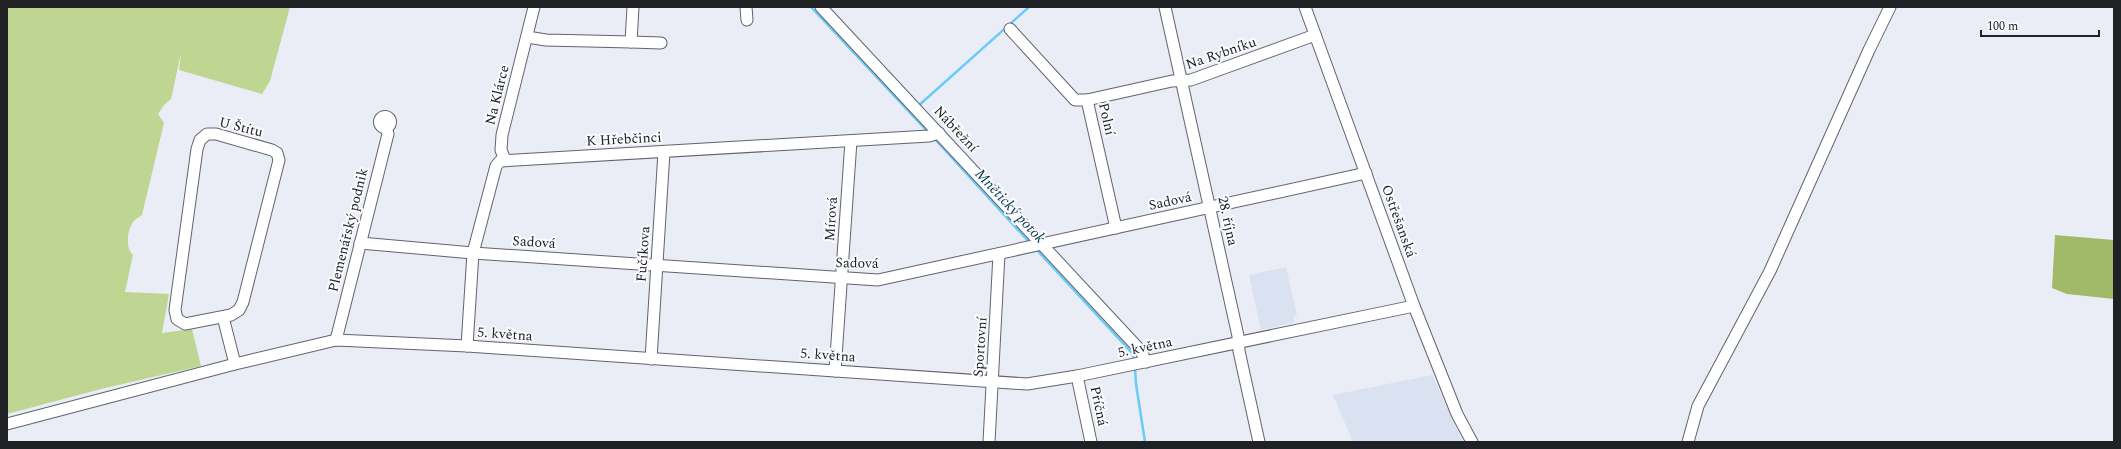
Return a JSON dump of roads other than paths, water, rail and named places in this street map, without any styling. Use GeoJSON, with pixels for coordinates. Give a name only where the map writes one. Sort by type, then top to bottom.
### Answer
{"type":"FeatureCollection","features":[{"type":"Feature","properties":{"kind":"street","name":"Na Klárce"},"geometry":{"type":"LineString","coordinates":[[505,160],[501,150],[502,135],[534,7]]}},
{"type":"Feature","properties":{"kind":"street"},"geometry":{"type":"LineString","coordinates":[[631,42],[633,7]]}},
{"type":"Feature","properties":{"kind":"street"},"geometry":{"type":"LineString","coordinates":[[746,7],[746,20]]}},
{"type":"Feature","properties":{"kind":"street","name":"Nábřežní"},"geometry":{"type":"LineString","coordinates":[[821,7],[916,108],[935,135],[1036,246],[1141,351],[1144,362]]}},
{"type":"Feature","properties":{"kind":"street","name":"28. října"},"geometry":{"type":"LineString","coordinates":[[1165,7],[1210,207],[1259,442]]}},
{"type":"Feature","properties":{"kind":"street","name":"Ostřešanská"},"geometry":{"type":"LineString","coordinates":[[1305,7],[1414,306],[1458,414],[1472,442]]}},
{"type":"Feature","properties":{"kind":"street"},"geometry":{"type":"LineString","coordinates":[[1688,442],[1698,406],[1773,264],[1869,50],[1890,7]]}},
{"type":"Feature","properties":{"kind":"street","name":"Polní"},"geometry":{"type":"LineString","coordinates":[[1010,29],[1075,100],[1087,100],[1116,228]]}},
{"type":"Feature","properties":{"kind":"street","name":"Na Rybníku"},"geometry":{"type":"LineString","coordinates":[[1087,100],[1172,81],[1182,82],[1191,80],[1315,35]]}},
{"type":"Feature","properties":{"kind":"street"},"geometry":{"type":"LineString","coordinates":[[527,37],[546,40],[661,43]]}},
{"type":"Feature","properties":{"kind":"street","name":"Plemenářský podnik"},"geometry":{"type":"LineString","coordinates":[[336,340],[388,134],[390,120]]}},
{"type":"Feature","properties":{"kind":"street","name":"U Štítu"},"geometry":{"type":"LineString","coordinates":[[212,134],[272,150],[277,153],[279,160],[243,302],[236,313],[223,317],[185,324],[180,322],[175,315],[197,150],[203,137],[212,134]]}},
{"type":"Feature","properties":{"kind":"street","name":"K Hřebčinci"},"geometry":{"type":"LineString","coordinates":[[505,160],[664,152],[935,135]]}},
{"type":"Feature","properties":{"kind":"street","name":"Mírová"},"geometry":{"type":"LineString","coordinates":[[835,371],[851,141]]}},
{"type":"Feature","properties":{"kind":"street","name":"Fučíkova"},"geometry":{"type":"LineString","coordinates":[[651,359],[664,152]]}},
{"type":"Feature","properties":{"kind":"street"},"geometry":{"type":"LineString","coordinates":[[467,346],[473,253],[496,166],[498,162],[505,160]]}},
{"type":"Feature","properties":{"kind":"street","name":"Sadová"},"geometry":{"type":"LineString","coordinates":[[360,243],[473,253],[878,280],[1366,173]]}},
{"type":"Feature","properties":{"kind":"street","name":"Sportovní"},"geometry":{"type":"LineString","coordinates":[[988,442],[999,254]]}},
{"type":"Feature","properties":{"kind":"street","name":"5. května"},"geometry":{"type":"LineString","coordinates":[[7,424],[235,364],[336,340],[467,346],[1027,384],[1077,376],[1414,306]]}},
{"type":"Feature","properties":{"kind":"street"},"geometry":{"type":"LineString","coordinates":[[223,317],[235,364]]}},
{"type":"Feature","properties":{"kind":"street","name":"Příčná"},"geometry":{"type":"LineString","coordinates":[[1077,376],[1091,442]]}},
{"type":"Feature","properties":{"kind":"waterway","name":"Mnětický potok"},"geometry":{"type":"LineString","coordinates":[[811,7],[928,132]]}},
{"type":"Feature","properties":{"kind":"waterway"},"geometry":{"type":"LineString","coordinates":[[917,107],[1029,7]]}},
{"type":"Feature","properties":{"kind":"waterway","name":"Mnětický potok"},"geometry":{"type":"LineString","coordinates":[[933,137],[1031,244]]}},
{"type":"Feature","properties":{"kind":"waterway","name":"Mnětický potok"},"geometry":{"type":"LineString","coordinates":[[1036,249],[1132,353],[1135,362]]}},
{"type":"Feature","properties":{"kind":"waterway","name":"Mnětický potok"},"geometry":{"type":"LineString","coordinates":[[1135,367],[1136,384],[1145,442]]}}]}
